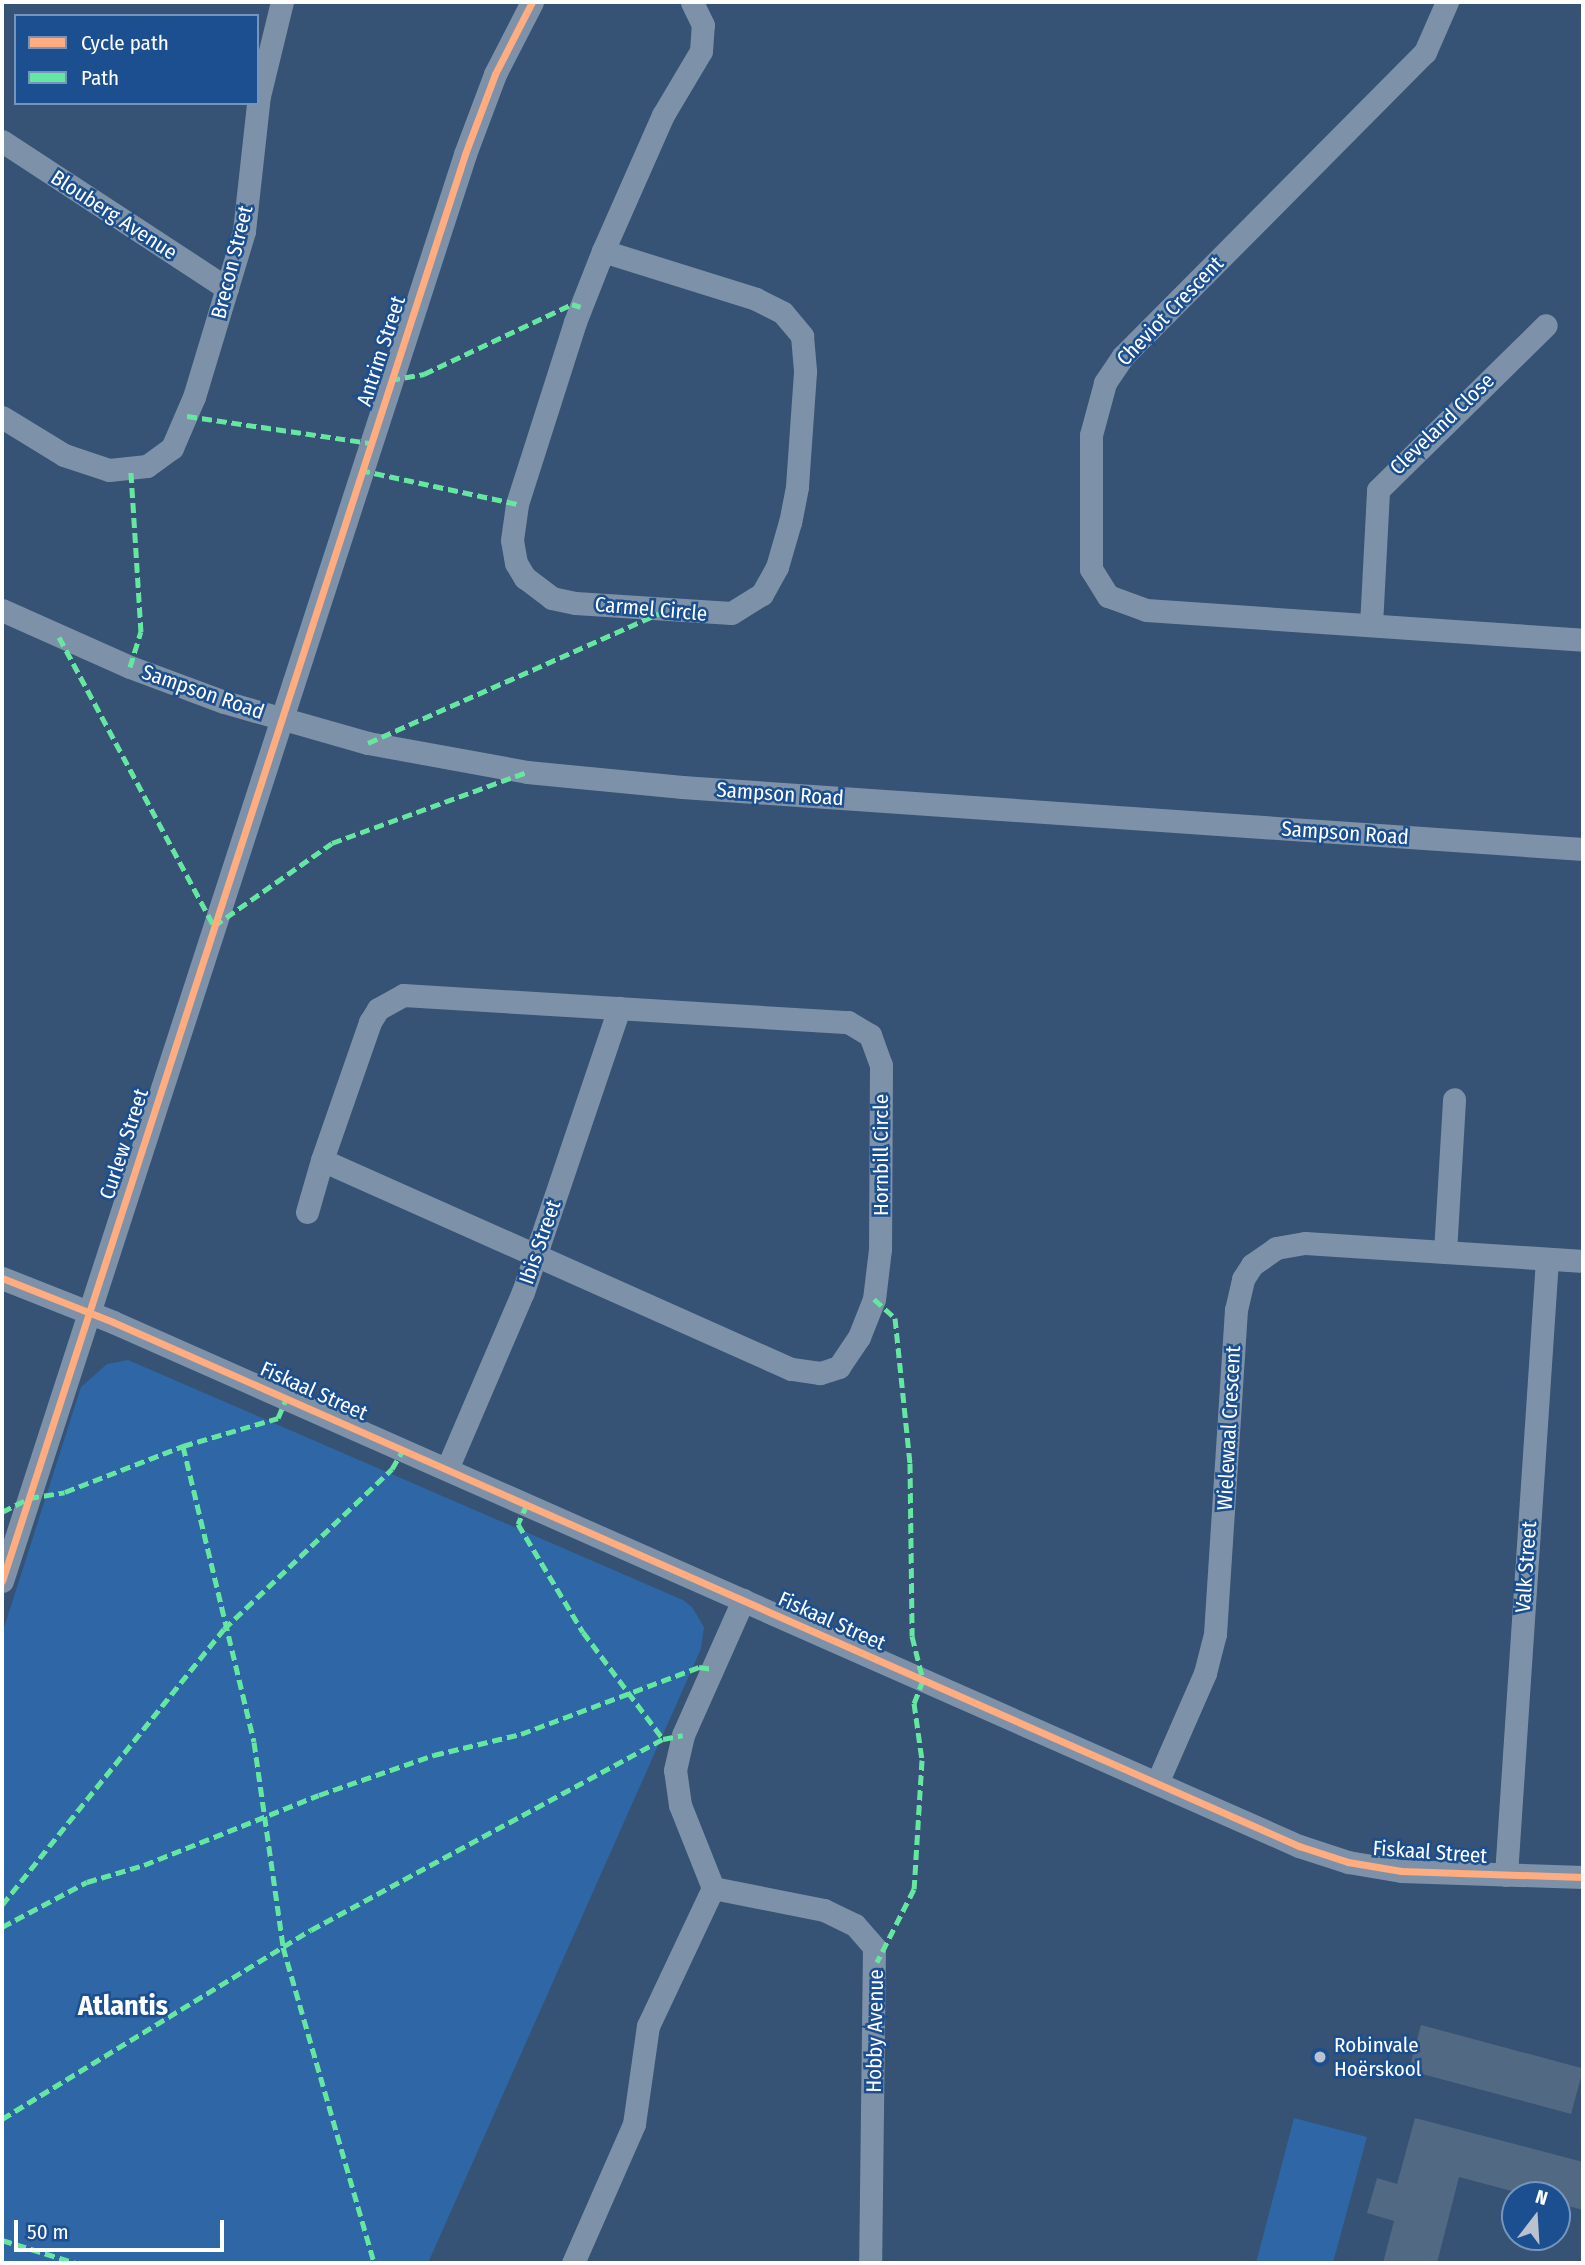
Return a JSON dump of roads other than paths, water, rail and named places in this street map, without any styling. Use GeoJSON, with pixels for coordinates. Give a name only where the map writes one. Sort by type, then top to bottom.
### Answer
{"type":"FeatureCollection","features":[{"type":"Feature","properties":{"kind":"street","name":"Brecon Street"},"geometry":{"type":"LineString","coordinates":[[259,96],[282,2]]}},
{"type":"Feature","properties":{"kind":"street","name":"Antrim Street"},"geometry":{"type":"LineString","coordinates":[[281,718],[479,114],[532,2]]}},
{"type":"Feature","properties":{"kind":"street","name":"Carmel Circle"},"geometry":{"type":"LineString","coordinates":[[603,251],[756,299],[783,313],[802,336],[805,372],[797,487],[790,522],[777,567],[762,594],[731,613],[564,601],[541,592],[516,563],[512,540],[517,504],[603,251],[663,115],[701,51],[703,25],[692,2]]}},
{"type":"Feature","properties":{"kind":"street","name":"Cheviot Crescent"},"geometry":{"type":"LineString","coordinates":[[1447,2],[1425,52],[1122,356],[1099,394],[1091,435],[1089,550],[1094,575],[1108,596],[1146,610],[1583,640]]}},
{"type":"Feature","properties":{"kind":"street","name":"Brecon Street"},"geometry":{"type":"LineString","coordinates":[[2,417],[64,455],[109,470],[147,466],[161,458],[180,435],[244,231],[258,105]]}},
{"type":"Feature","properties":{"kind":"street","name":"Blouberg Avenue"},"geometry":{"type":"LineString","coordinates":[[2,141],[228,288]]}},
{"type":"Feature","properties":{"kind":"street","name":"Cleveland Close"},"geometry":{"type":"LineString","coordinates":[[1371,625],[1378,490],[1546,324]]}},
{"type":"Feature","properties":{"kind":"street","name":"Sampson Road"},"geometry":{"type":"LineString","coordinates":[[2,610],[130,667],[281,718],[454,760],[594,779],[1583,849]]}},
{"type":"Feature","properties":{"kind":"street","name":"Curlew Street"},"geometry":{"type":"LineString","coordinates":[[2,1581],[281,718]]}},
{"type":"Feature","properties":{"kind":"street","name":"Hornbill Circle"},"geometry":{"type":"LineString","coordinates":[[307,1212],[323,1160],[370,1022],[391,1000],[425,993],[619,1009],[848,1022],[870,1035],[881,1065],[880,1249],[874,1299],[844,1362],[832,1370],[808,1373],[778,1364],[323,1160]]}},
{"type":"Feature","properties":{"kind":"street","name":"Ibis Street"},"geometry":{"type":"LineString","coordinates":[[447,1469],[536,1254],[619,1009]]}},
{"type":"Feature","properties":{"kind":"street"},"geometry":{"type":"LineString","coordinates":[[1445,1252],[1454,1099]]}},
{"type":"Feature","properties":{"kind":"street","name":"Wielewaal Crescent"},"geometry":{"type":"LineString","coordinates":[[1157,1783],[1205,1673],[1214,1634],[1236,1310],[1243,1279],[1263,1255],[1290,1244],[1583,1261]]}},
{"type":"Feature","properties":{"kind":"street","name":"Valk Street"},"geometry":{"type":"LineString","coordinates":[[1506,1875],[1547,1259]]}},
{"type":"Feature","properties":{"kind":"street","name":"Fiskaal Street"},"geometry":{"type":"LineString","coordinates":[[2,1278],[88,1312],[447,1469],[1299,1846],[1348,1862],[1401,1871],[1583,1877]]}},
{"type":"Feature","properties":{"kind":"street"},"geometry":{"type":"LineString","coordinates":[[572,2263],[634,2124],[648,2026],[713,1888],[680,1805],[675,1770],[683,1735],[743,1600]]}},
{"type":"Feature","properties":{"kind":"street","name":"Hobby Avenue"},"geometry":{"type":"LineString","coordinates":[[713,1888],[824,1910],[855,1925],[874,1947],[870,2263]]}},
{"type":"Feature","properties":{"kind":"place","name":"Robinvale Hoërskool"},"geometry":{"type":"Point","coordinates":[1320,2057]}},
{"type":"Feature","properties":{"kind":"district","name":"Atlantis"},"geometry":{"type":"Point","coordinates":[123,2006]}}]}
